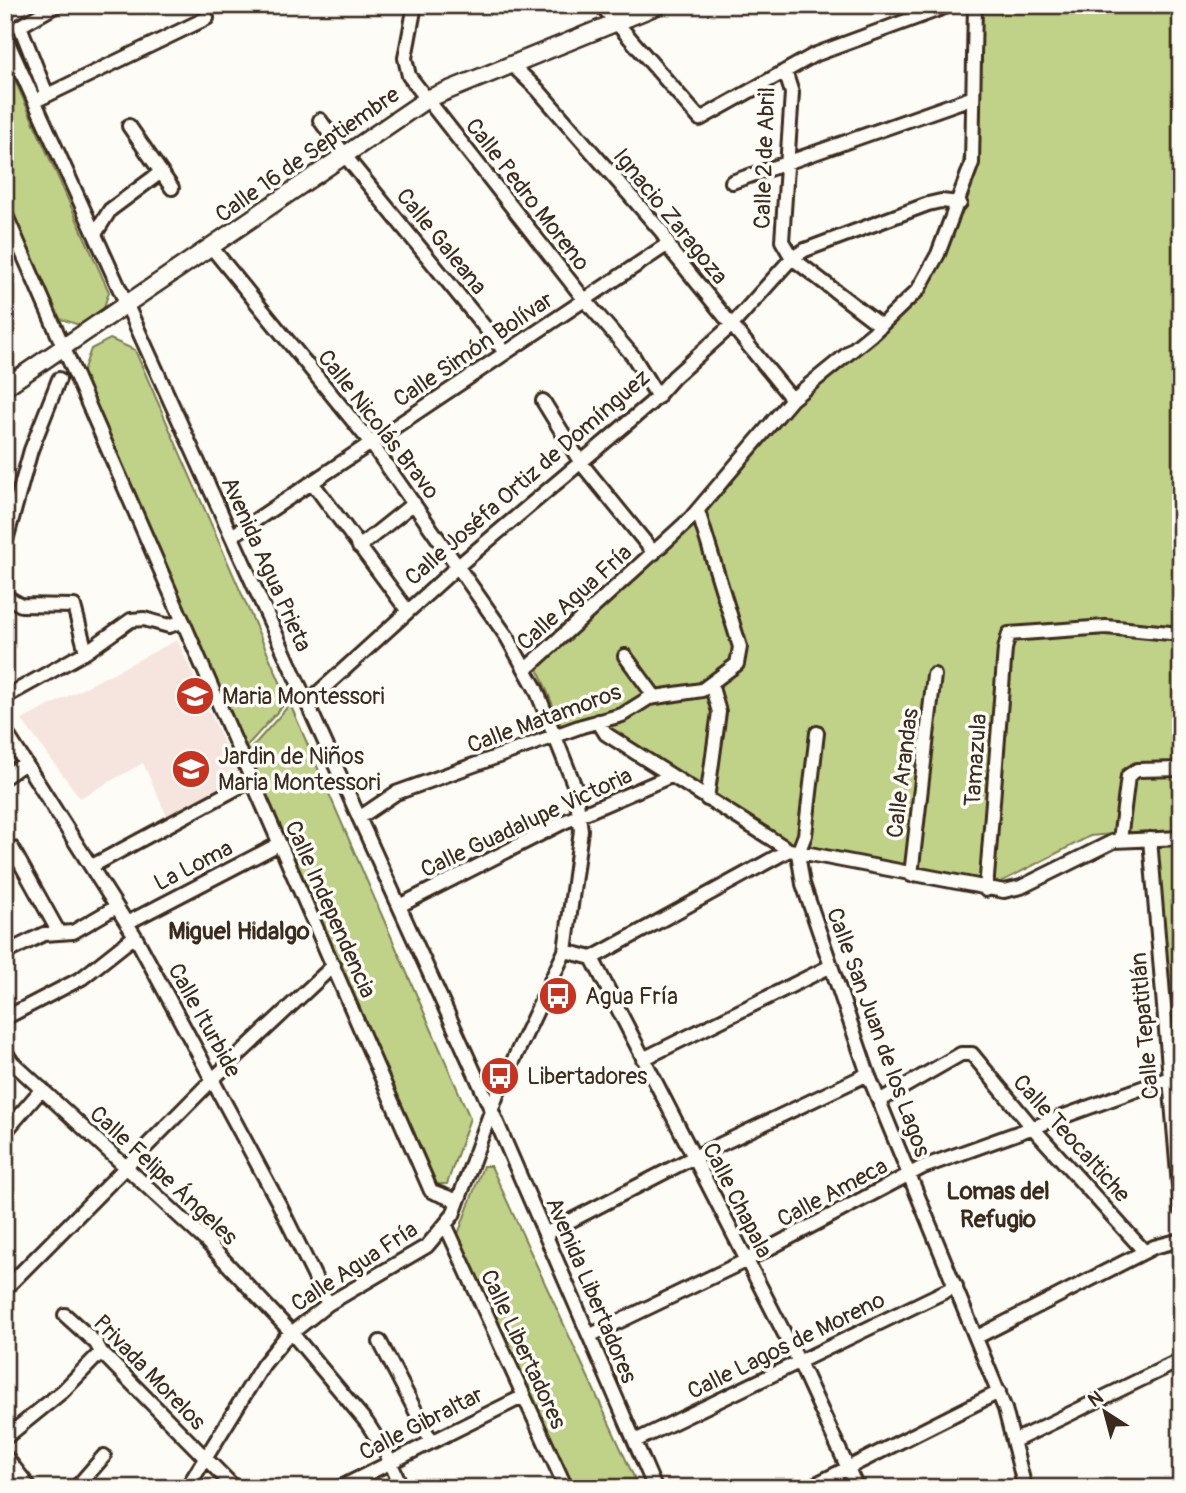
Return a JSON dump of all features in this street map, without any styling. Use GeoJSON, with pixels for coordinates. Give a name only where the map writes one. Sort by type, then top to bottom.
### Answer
{"type":"FeatureCollection","features":[{"type":"Feature","properties":{"kind":"street"},"geometry":{"type":"LineString","coordinates":[[47,95],[20,26],[57,5]]}},
{"type":"Feature","properties":{"kind":"street","name":"Calle Pedro Moreno"},"geometry":{"type":"LineString","coordinates":[[415,5],[405,66],[427,99],[584,299],[633,356],[658,397]]}},
{"type":"Feature","properties":{"kind":"street"},"geometry":{"type":"LineString","coordinates":[[601,5],[693,115],[700,119],[828,48],[950,5]]}},
{"type":"Feature","properties":{"kind":"street","name":"Calle 16 de Septiembre"},"geometry":{"type":"LineString","coordinates":[[5,387],[427,99],[659,5]]}},
{"type":"Feature","properties":{"kind":"street","name":"Calle Agua Fría"},"geometry":{"type":"LineString","coordinates":[[187,1488],[263,1365],[291,1332],[328,1304],[416,1253],[446,1226],[491,1109],[565,951],[579,865],[581,816],[575,787],[526,669],[698,511],[792,399],[881,326],[918,290],[960,203],[972,163],[971,98],[975,5]]}},
{"type":"Feature","properties":{"kind":"street"},"geometry":{"type":"LineString","coordinates":[[35,102],[207,18]]}},
{"type":"Feature","properties":{"kind":"street","name":"Avenida Agua Prieta"},"geometry":{"type":"LineString","coordinates":[[5,36],[491,1109]]}},
{"type":"Feature","properties":{"kind":"street","name":"Ignacio Zaragoza"},"geometry":{"type":"LineString","coordinates":[[511,64],[538,90],[662,232],[668,244],[792,399]]}},
{"type":"Feature","properties":{"kind":"street","name":"Calle 2 de Abril"},"geometry":{"type":"LineString","coordinates":[[785,71],[792,93],[782,241],[792,258],[881,326]]}},
{"type":"Feature","properties":{"kind":"street"},"geometry":{"type":"LineString","coordinates":[[732,182],[971,98]]}},
{"type":"Feature","properties":{"kind":"street","name":"Calle Galeana"},"geometry":{"type":"LineString","coordinates":[[320,120],[346,156],[505,352]]}},
{"type":"Feature","properties":{"kind":"street"},"geometry":{"type":"LineString","coordinates":[[129,126],[172,188]]}},
{"type":"Feature","properties":{"kind":"street"},"geometry":{"type":"LineString","coordinates":[[95,234],[110,210],[161,172]]}},
{"type":"Feature","properties":{"kind":"street","name":"Calle Joséfa Ortiz de Domínguez"},"geometry":{"type":"LineString","coordinates":[[307,703],[407,610],[658,397],[674,377],[733,324],[792,258],[805,250],[928,204],[941,201],[960,203]]}},
{"type":"Feature","properties":{"kind":"street","name":"Calle Independencia"},"geometry":{"type":"LineString","coordinates":[[5,213],[10,239],[183,621],[431,1191],[458,1200]]}},
{"type":"Feature","properties":{"kind":"street","name":"Calle Simón Bolívar"},"geometry":{"type":"LineString","coordinates":[[232,536],[668,244]]}},
{"type":"Feature","properties":{"kind":"street","name":"Calle Nicolás Bravo"},"geometry":{"type":"LineString","coordinates":[[212,248],[371,443],[458,566],[526,669]]}},
{"type":"Feature","properties":{"kind":"street"},"geometry":{"type":"LineString","coordinates":[[5,544],[42,417],[59,379]]}},
{"type":"Feature","properties":{"kind":"street"},"geometry":{"type":"LineString","coordinates":[[543,401],[581,463],[654,553]]}},
{"type":"Feature","properties":{"kind":"street"},"geometry":{"type":"LineString","coordinates":[[309,484],[317,489],[407,610]]}},
{"type":"Feature","properties":{"kind":"street"},"geometry":{"type":"LineString","coordinates":[[359,547],[414,503]]}},
{"type":"Feature","properties":{"kind":"street","name":"Calle Matamoros"},"geometry":{"type":"LineString","coordinates":[[359,818],[396,793],[622,715],[655,697],[689,693],[712,684],[740,659],[740,647],[698,511]]}},
{"type":"Feature","properties":{"kind":"street"},"geometry":{"type":"LineString","coordinates":[[5,596],[21,605],[74,606],[86,652]]}},
{"type":"Feature","properties":{"kind":"street"},"geometry":{"type":"LineString","coordinates":[[5,696],[86,652],[131,620],[144,619],[169,626],[183,621]]}},
{"type":"Feature","properties":{"kind":"street","name":"Tamazula"},"geometry":{"type":"LineString","coordinates":[[986,890],[1005,649],[1009,634],[1106,627],[1181,634]]}},
{"type":"Feature","properties":{"kind":"street"},"geometry":{"type":"LineString","coordinates":[[625,656],[655,697]]}},
{"type":"Feature","properties":{"kind":"street","name":"Calle Arandas"},"geometry":{"type":"LineString","coordinates":[[911,875],[934,675]]}},
{"type":"Feature","properties":{"kind":"street"},"geometry":{"type":"LineString","coordinates":[[707,799],[719,712],[712,684]]}},
{"type":"Feature","properties":{"kind":"street"},"geometry":{"type":"LineString","coordinates":[[598,722],[606,734],[794,852],[986,890],[1013,890],[1120,839],[1181,838]]}},
{"type":"Feature","properties":{"kind":"street","name":"Calle Iturbide"},"geometry":{"type":"LineString","coordinates":[[5,731],[135,936],[214,1079],[328,1304]]}},
{"type":"Feature","properties":{"kind":"street"},"geometry":{"type":"LineString","coordinates":[[565,951],[592,958],[794,852],[805,835],[817,733]]}},
{"type":"Feature","properties":{"kind":"street"},"geometry":{"type":"LineString","coordinates":[[5,777],[25,763]]}},
{"type":"Feature","properties":{"kind":"street"},"geometry":{"type":"LineString","coordinates":[[1120,839],[1126,780],[1130,773],[1181,769]]}},
{"type":"Feature","properties":{"kind":"street","name":"Calle Guadalupe Victoria"},"geometry":{"type":"LineString","coordinates":[[399,906],[581,816],[671,776]]}},
{"type":"Feature","properties":{"kind":"street"},"geometry":{"type":"LineString","coordinates":[[92,866],[252,780]]}},
{"type":"Feature","properties":{"kind":"street","name":"Calle Tepatitlán"},"geometry":{"type":"LineString","coordinates":[[1150,839],[1175,1076],[1181,1210]]}},
{"type":"Feature","properties":{"kind":"street","name":"La Loma"},"geometry":{"type":"LineString","coordinates":[[127,923],[279,844]]}},
{"type":"Feature","properties":{"kind":"street"},"geometry":{"type":"LineString","coordinates":[[12,848],[58,931]]}},
{"type":"Feature","properties":{"kind":"street","name":"Calle San Juan de los Lagos"},"geometry":{"type":"LineString","coordinates":[[794,852],[829,967],[868,1074],[999,1392],[1025,1488]]}},
{"type":"Feature","properties":{"kind":"street"},"geometry":{"type":"LineString","coordinates":[[5,953],[44,934],[73,932],[116,907]]}},
{"type":"Feature","properties":{"kind":"street"},"geometry":{"type":"LineString","coordinates":[[5,1018],[82,978],[135,936]]}},
{"type":"Feature","properties":{"kind":"street","name":"Calle Chapala"},"geometry":{"type":"LineString","coordinates":[[592,958],[692,1158],[800,1364],[857,1488]]}},
{"type":"Feature","properties":{"kind":"street"},"geometry":{"type":"LineString","coordinates":[[7,1284],[214,1079],[334,965]]}},
{"type":"Feature","properties":{"kind":"street"},"geometry":{"type":"LineString","coordinates":[[643,1059],[829,967]]}},
{"type":"Feature","properties":{"kind":"street","name":"Calle Teocaltiche"},"geometry":{"type":"LineString","coordinates":[[879,1101],[961,1054],[969,1053],[1144,1251]]}},
{"type":"Feature","properties":{"kind":"street","name":"Calle Felipe Ángeles"},"geometry":{"type":"LineString","coordinates":[[7,1058],[205,1240],[291,1332],[367,1423],[391,1462],[402,1488]]}},
{"type":"Feature","properties":{"kind":"street"},"geometry":{"type":"LineString","coordinates":[[545,1234],[692,1158],[868,1074]]}},
{"type":"Feature","properties":{"kind":"street","name":"Calle Ameca"},"geometry":{"type":"LineString","coordinates":[[589,1336],[745,1261],[909,1174],[1175,1076]]}},
{"type":"Feature","properties":{"kind":"street"},"geometry":{"type":"LineString","coordinates":[[5,1132],[42,1089]]}},
{"type":"Feature","properties":{"kind":"street","name":"Avenida Libertadores"},"geometry":{"type":"LineString","coordinates":[[491,1109],[655,1488]]}},
{"type":"Feature","properties":{"kind":"street","name":"Calle Libertadores"},"geometry":{"type":"LineString","coordinates":[[446,1226],[566,1488]]}},
{"type":"Feature","properties":{"kind":"street"},"geometry":{"type":"LineString","coordinates":[[977,1337],[1144,1251],[1181,1240]]}},
{"type":"Feature","properties":{"kind":"street","name":"Calle Lagos de Moreno"},"geometry":{"type":"LineString","coordinates":[[635,1441],[800,1364],[956,1286]]}},
{"type":"Feature","properties":{"kind":"street","name":"Privada Morelos"},"geometry":{"type":"LineString","coordinates":[[65,1315],[96,1343],[101,1352],[235,1488]]}},
{"type":"Feature","properties":{"kind":"street"},"geometry":{"type":"LineString","coordinates":[[380,1342],[431,1441]]}},
{"type":"Feature","properties":{"kind":"street"},"geometry":{"type":"LineString","coordinates":[[5,1438],[63,1391],[101,1352]]}},
{"type":"Feature","properties":{"kind":"street"},"geometry":{"type":"LineString","coordinates":[[1014,1441],[1181,1360]]}},
{"type":"Feature","properties":{"kind":"street"},"geometry":{"type":"LineString","coordinates":[[808,1488],[999,1392]]}},
{"type":"Feature","properties":{"kind":"street","name":"Calle Gibraltar"},"geometry":{"type":"LineString","coordinates":[[339,1488],[522,1396]]}},
{"type":"Feature","properties":{"kind":"street"},"geometry":{"type":"LineString","coordinates":[[5,1456],[30,1488]]}},
{"type":"Feature","properties":{"kind":"street"},"geometry":{"type":"LineString","coordinates":[[76,1488],[104,1456]]}},
{"type":"Feature","properties":{"kind":"shaded area"},"geometry":{"type":"Polygon","coordinates":[[[177,640],[239,776],[167,816],[143,763],[80,798],[22,720],[177,640]]]}},
{"type":"Feature","properties":{"kind":"green space"},"geometry":{"type":"Polygon","coordinates":[[[976,5],[1181,5],[1181,1070],[1172,1072],[1146,831],[1090,836],[995,885],[789,849],[597,731],[565,735],[536,664],[702,502],[781,412],[926,281],[955,203],[968,135],[976,5]]]}},
{"type":"Feature","properties":{"kind":"green space"},"geometry":{"type":"Polygon","coordinates":[[[5,58],[109,292],[102,313],[82,326],[58,318],[5,202],[5,58]]]}},
{"type":"Feature","properties":{"kind":"green space"},"geometry":{"type":"Polygon","coordinates":[[[110,339],[135,350],[288,700],[245,748],[82,374],[91,349],[110,339]]]}},
{"type":"Feature","properties":{"kind":"green space"},"geometry":{"type":"Polygon","coordinates":[[[290,704],[470,1118],[447,1184],[437,1184],[247,753],[290,704]]]}},
{"type":"Feature","properties":{"kind":"green space"},"geometry":{"type":"Polygon","coordinates":[[[483,1166],[491,1166],[639,1488],[573,1488],[457,1237],[483,1166]]]}},
{"type":"Feature","properties":{"kind":"place","name":"Maria Montessori"},"geometry":{"type":"Point","coordinates":[195,696]}},
{"type":"Feature","properties":{"kind":"place","name":"Jardin de Niños Maria Montessori"},"geometry":{"type":"Point","coordinates":[191,769]}},
{"type":"Feature","properties":{"kind":"place","name":"Agua Fría"},"geometry":{"type":"Point","coordinates":[558,996]}},
{"type":"Feature","properties":{"kind":"place","name":"Libertadores"},"geometry":{"type":"Point","coordinates":[500,1076]}},
{"type":"Feature","properties":{"kind":"district","name":"Miguel Hidalgo"},"geometry":{"type":"Point","coordinates":[239,931]}},
{"type":"Feature","properties":{"kind":"district","name":"Lomas del Refugio"},"geometry":{"type":"Point","coordinates":[998,1205]}}]}
